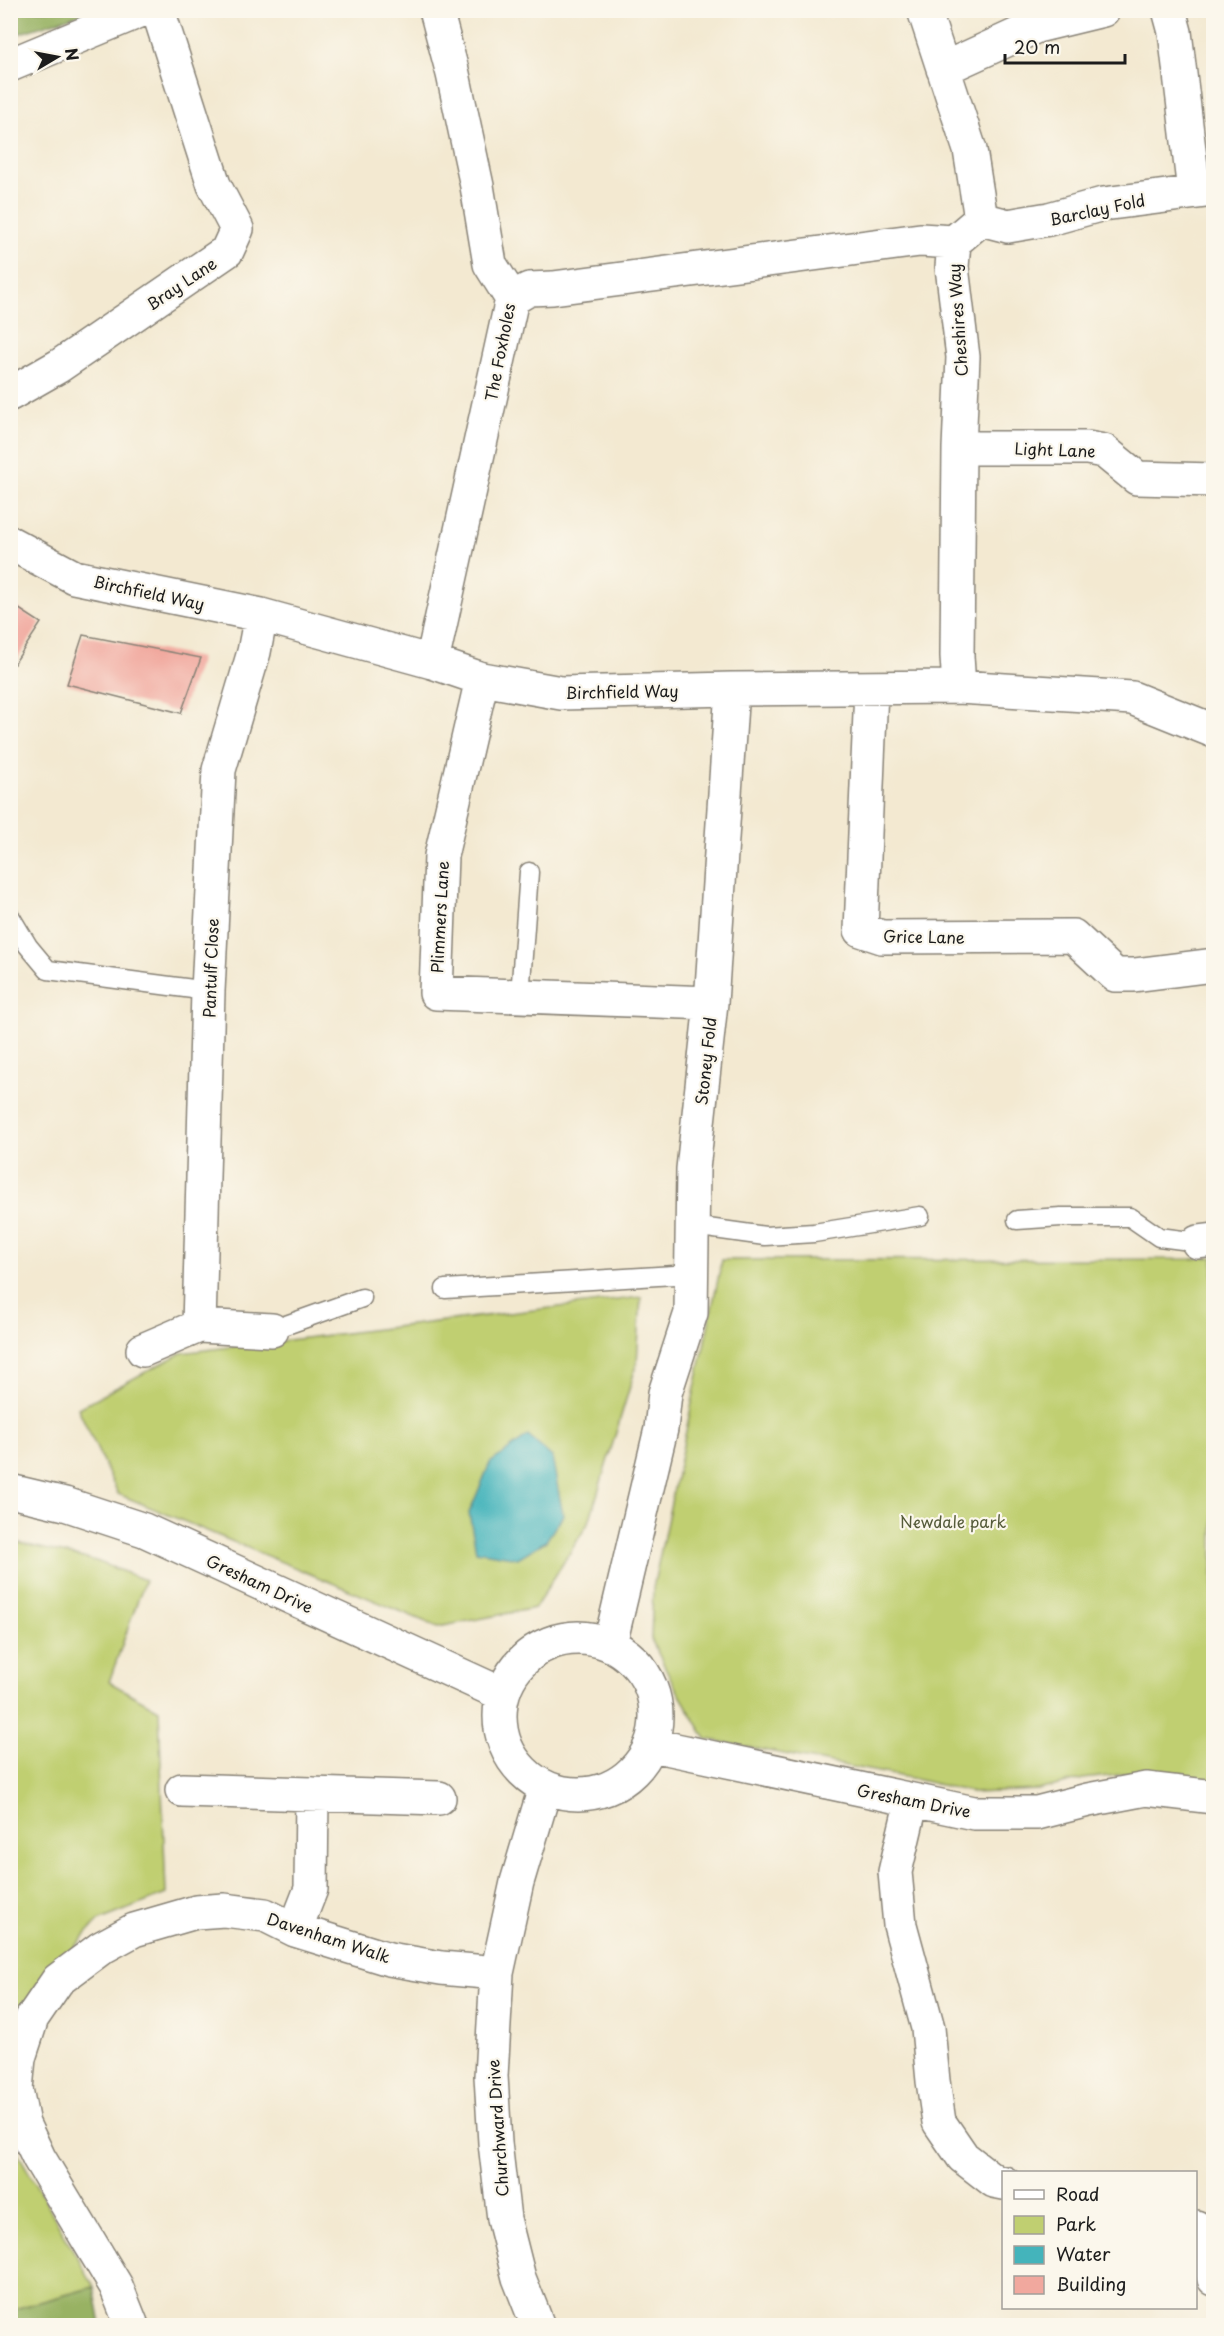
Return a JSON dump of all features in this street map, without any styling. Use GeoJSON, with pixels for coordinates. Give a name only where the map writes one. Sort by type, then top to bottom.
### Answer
{"type":"FeatureCollection","features":[{"type":"Feature","properties":{"kind":"street"},"geometry":{"type":"LineString","coordinates":[[10,65],[142,10]]}},
{"type":"Feature","properties":{"kind":"street","name":"Bray Lane"},"geometry":{"type":"LineString","coordinates":[[10,394],[59,366],[227,251],[237,229],[214,185],[158,10]]}},
{"type":"Feature","properties":{"kind":"street","name":"The Foxholes"},"geometry":{"type":"LineString","coordinates":[[432,662],[512,299],[490,264],[477,186],[453,74],[436,10]]}},
{"type":"Feature","properties":{"kind":"street"},"geometry":{"type":"LineString","coordinates":[[924,10],[970,150],[981,219]]}},
{"type":"Feature","properties":{"kind":"street"},"geometry":{"type":"LineString","coordinates":[[943,69],[1037,26],[1103,10]]}},
{"type":"Feature","properties":{"kind":"street"},"geometry":{"type":"LineString","coordinates":[[1169,10],[1204,191]]}},
{"type":"Feature","properties":{"kind":"street","name":"Barclay Fold"},"geometry":{"type":"LineString","coordinates":[[981,219],[1008,226],[1049,219],[1103,204],[1204,191]]}},
{"type":"Feature","properties":{"kind":"street","name":"Cheshires Way"},"geometry":{"type":"LineString","coordinates":[[959,687],[957,656],[959,448],[963,357],[952,267],[954,242],[981,219]]}},
{"type":"Feature","properties":{"kind":"street"},"geometry":{"type":"LineString","coordinates":[[512,299],[529,289],[553,288],[920,240],[954,242]]}},
{"type":"Feature","properties":{"kind":"street","name":"Light Lane"},"geometry":{"type":"LineString","coordinates":[[959,448],[1087,448],[1104,451],[1137,478],[1214,480]]}},
{"type":"Feature","properties":{"kind":"street","name":"Birchfield Way"},"geometry":{"type":"LineString","coordinates":[[10,543],[74,577],[261,615],[432,662],[482,679],[561,693],[732,688],[959,687],[1132,698],[1214,730]]}},
{"type":"Feature","properties":{"kind":"street","name":"Pantulf Close"},"geometry":{"type":"LineString","coordinates":[[199,1326],[208,992],[219,770],[254,652],[261,615]]}},
{"type":"Feature","properties":{"kind":"street","name":"Plimmers Lane"},"geometry":{"type":"LineString","coordinates":[[482,679],[441,856],[436,993],[711,1003]]}},
{"type":"Feature","properties":{"kind":"street","name":"Stoney Fold"},"geometry":{"type":"LineString","coordinates":[[610,1644],[661,1429],[665,1393],[691,1313],[693,1169],[711,1003],[732,688]]}},
{"type":"Feature","properties":{"kind":"street","name":"Grice Lane"},"geometry":{"type":"LineString","coordinates":[[871,689],[861,930],[882,937],[1073,936],[1115,975],[1134,975],[1214,965]]}},
{"type":"Feature","properties":{"kind":"street"},"geometry":{"type":"LineString","coordinates":[[143,1350],[199,1326],[272,1330]]}},
{"type":"Feature","properties":{"kind":"street","name":"Gresham Drive"},"geometry":{"type":"LineString","coordinates":[[10,1491],[65,1504],[144,1530],[502,1694]]}},
{"type":"Feature","properties":{"kind":"street"},"geometry":{"type":"LineString","coordinates":[[566,1637],[594,1638],[619,1648],[641,1669],[651,1686],[657,1716],[652,1745],[641,1763],[621,1782],[609,1789],[582,1795],[545,1788],[526,1776],[510,1756],[500,1729],[502,1694],[517,1665],[545,1644],[566,1637]]}},
{"type":"Feature","properties":{"kind":"street","name":"Gresham Drive"},"geometry":{"type":"LineString","coordinates":[[652,1745],[974,1813],[1037,1813],[1146,1789],[1214,1797]]}},
{"type":"Feature","properties":{"kind":"street","name":"Churchward Drive"},"geometry":{"type":"LineString","coordinates":[[538,2325],[519,2278],[504,2219],[490,2076],[498,1973],[517,1882],[545,1788]]}},
{"type":"Feature","properties":{"kind":"street"},"geometry":{"type":"LineString","coordinates":[[182,1790],[440,1798]]}},
{"type":"Feature","properties":{"kind":"street"},"geometry":{"type":"LineString","coordinates":[[295,1930],[311,1888],[312,1794]]}},
{"type":"Feature","properties":{"kind":"street"},"geometry":{"type":"LineString","coordinates":[[912,1800],[895,1872],[900,1925],[928,2028],[939,2122],[963,2157],[994,2181],[1002,2183]]}},
{"type":"Feature","properties":{"kind":"street","name":"Davenham Walk"},"geometry":{"type":"LineString","coordinates":[[132,2325],[116,2286],[39,2158],[22,2124],[16,2089],[19,2058],[32,2018],[58,1980],[101,1948],[134,1930],[196,1912],[224,1910],[265,1916],[295,1930],[389,1959],[441,1968],[498,1973]]}},
{"type":"Feature","properties":{"kind":"street"},"geometry":{"type":"LineString","coordinates":[[1197,2229],[1214,2279]]}},
{"type":"Feature","properties":{"kind":"lane"},"geometry":{"type":"LineString","coordinates":[[520,996],[529,872]]}},
{"type":"Feature","properties":{"kind":"lane"},"geometry":{"type":"LineString","coordinates":[[10,916],[28,946],[48,970],[208,992]]}},
{"type":"Feature","properties":{"kind":"lane"},"geometry":{"type":"LineString","coordinates":[[693,1226],[765,1236],[814,1233],[920,1216]]}},
{"type":"Feature","properties":{"kind":"lane"},"geometry":{"type":"LineString","coordinates":[[1017,1220],[1060,1217],[1130,1217],[1160,1237],[1206,1241]]}},
{"type":"Feature","properties":{"kind":"lane"},"geometry":{"type":"LineString","coordinates":[[445,1289],[691,1274],[691,1313]]}},
{"type":"Feature","properties":{"kind":"lane"},"geometry":{"type":"LineString","coordinates":[[272,1330],[362,1298]]}},
{"type":"Feature","properties":{"kind":"green space"},"geometry":{"type":"Polygon","coordinates":[[[11,10],[90,10],[90,11],[11,36],[11,10]]]}},
{"type":"Feature","properties":{"kind":"green space","name":"Newdale park"},"geometry":{"type":"Polygon","coordinates":[[[1213,1257],[1213,1781],[1144,1772],[1083,1779],[1038,1790],[974,1793],[915,1779],[706,1739],[674,1685],[651,1639],[653,1588],[722,1260],[1192,1259],[1213,1257]]]}},
{"type":"Feature","properties":{"kind":"green space"},"geometry":{"type":"Polygon","coordinates":[[[641,1297],[637,1363],[589,1522],[535,1608],[438,1627],[118,1494],[78,1408],[181,1353],[641,1297]]]}},
{"type":"Feature","properties":{"kind":"green space"},"geometry":{"type":"Polygon","coordinates":[[[11,1541],[96,1561],[145,1580],[109,1682],[159,1710],[166,1894],[98,1921],[19,2009],[11,2031],[11,1541]]]}},
{"type":"Feature","properties":{"kind":"green space"},"geometry":{"type":"Polygon","coordinates":[[[10,2133],[19,2155],[94,2287],[11,2310],[10,2133]]]}},
{"type":"Feature","properties":{"kind":"green space"},"geometry":{"type":"Polygon","coordinates":[[[94,2287],[101,2325],[11,2325],[11,2310],[94,2287]]]}},
{"type":"Feature","properties":{"kind":"water"},"geometry":{"type":"Polygon","coordinates":[[[528,1436],[552,1457],[563,1515],[546,1541],[518,1558],[476,1551],[469,1513],[490,1463],[528,1436]]]}},
{"type":"Feature","properties":{"kind":"building"},"geometry":{"type":"Polygon","coordinates":[[[10,603],[41,623],[10,670],[10,603]]]}},
{"type":"Feature","properties":{"kind":"building"},"geometry":{"type":"Polygon","coordinates":[[[83,635],[201,658],[181,713],[67,684],[83,635]]]}}]}
